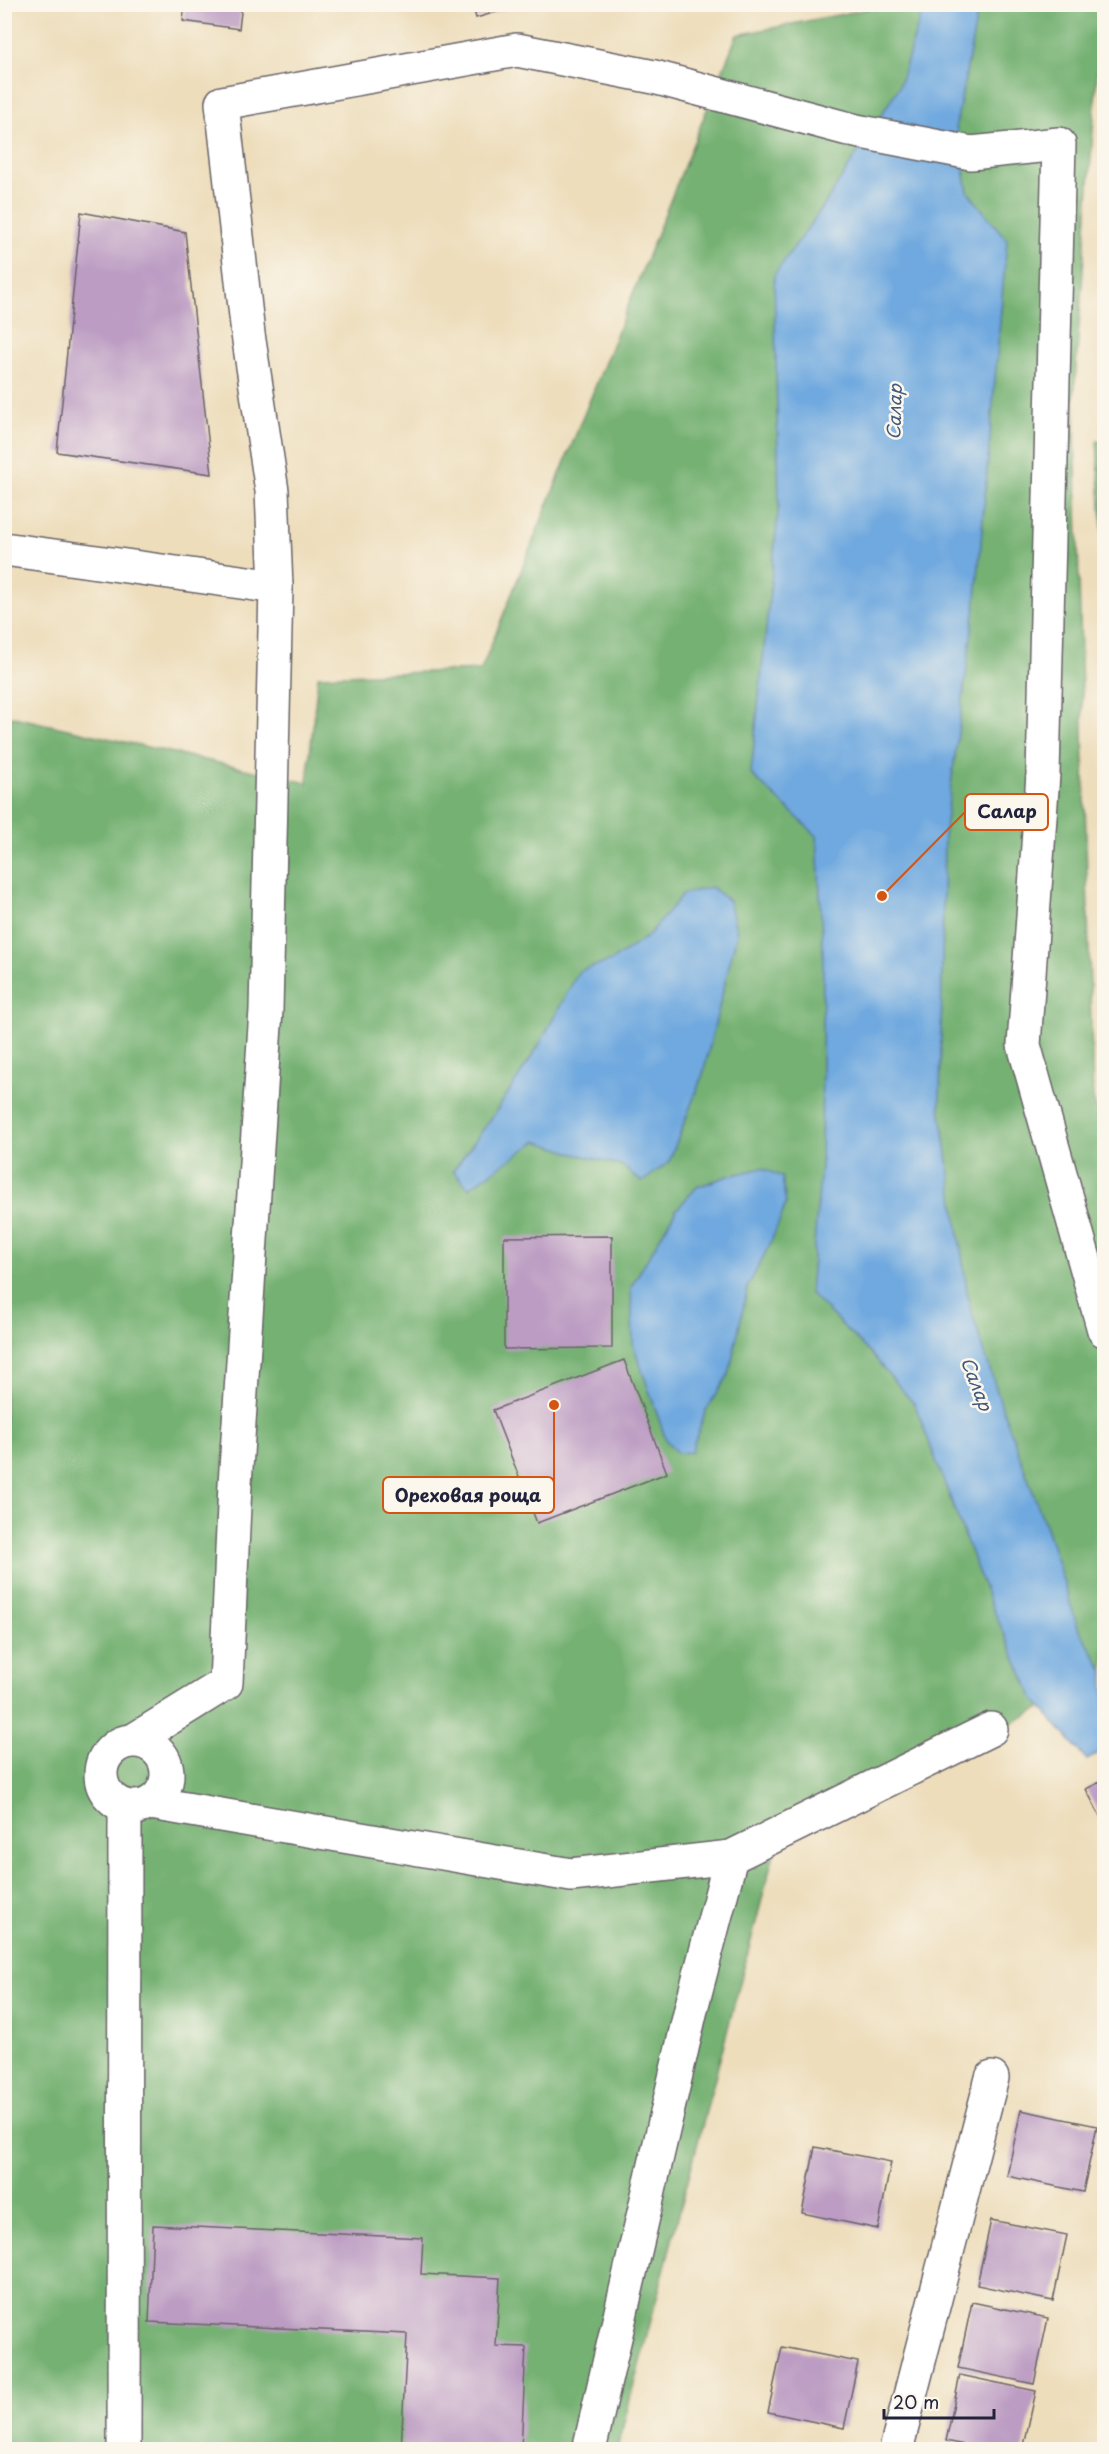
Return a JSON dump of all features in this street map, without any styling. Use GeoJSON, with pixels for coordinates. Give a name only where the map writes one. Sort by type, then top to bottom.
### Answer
{"type":"FeatureCollection","features":[{"type":"Feature","properties":{"kind":"lane"},"geometry":{"type":"LineString","coordinates":[[991,1729],[731,1857],[572,1875],[112,1801],[103,1790],[100,1775],[102,1761],[110,1750],[121,1743],[134,1740],[226,1683],[236,1484],[266,1010],[276,587],[272,491],[248,334],[222,103],[517,50],[654,76],[856,131],[971,153],[1059,144],[1043,774],[1024,1045],[1104,1330]]}},
{"type":"Feature","properties":{"kind":"lane"},"geometry":{"type":"LineString","coordinates":[[4,549],[276,587]]}},
{"type":"Feature","properties":{"kind":"lane"},"geometry":{"type":"LineString","coordinates":[[134,1740],[147,1743],[158,1751],[165,1762],[167,1774],[160,1795],[138,1805]]}},
{"type":"Feature","properties":{"kind":"lane"},"geometry":{"type":"LineString","coordinates":[[123,2450],[138,1805]]}},
{"type":"Feature","properties":{"kind":"lane"},"geometry":{"type":"LineString","coordinates":[[589,2450],[692,2005],[731,1857]]}},
{"type":"Feature","properties":{"kind":"lane"},"geometry":{"type":"LineString","coordinates":[[896,2450],[992,2078]]}},
{"type":"Feature","properties":{"kind":"green space"},"geometry":{"type":"Polygon","coordinates":[[[887,5],[1102,5],[1074,395],[1093,1098],[1104,1135],[1104,1675],[776,1846],[617,2449],[5,2450],[5,715],[307,783],[318,676],[481,670],[737,35],[887,5]]]}},
{"type":"Feature","properties":{"kind":"green space"},"geometry":{"type":"Polygon","coordinates":[[[1097,441],[1104,443],[1104,555],[1097,441]]]}},
{"type":"Feature","properties":{"kind":"water","name":"Салар"},"geometry":{"type":"Polygon","coordinates":[[[924,5],[979,5],[956,125],[968,192],[1007,240],[976,600],[944,837],[940,1107],[969,1304],[1003,1410],[1049,1536],[1078,1628],[1104,1671],[1104,1750],[1087,1760],[1034,1699],[988,1598],[915,1405],[872,1355],[810,1293],[821,1164],[823,955],[817,836],[751,774],[779,504],[774,275],[827,201],[899,87],[924,5]]]}},
{"type":"Feature","properties":{"kind":"water"},"geometry":{"type":"Polygon","coordinates":[[[711,887],[729,901],[737,933],[703,1074],[669,1162],[642,1182],[621,1165],[575,1154],[537,1141],[469,1188],[453,1171],[495,1113],[538,1047],[579,971],[611,961],[648,936],[683,894],[711,887]]]}},
{"type":"Feature","properties":{"kind":"water"},"geometry":{"type":"Polygon","coordinates":[[[762,1168],[782,1177],[786,1204],[771,1242],[748,1286],[729,1374],[706,1410],[691,1452],[677,1453],[666,1440],[633,1344],[631,1287],[676,1210],[697,1187],[728,1176],[762,1168]]]}},
{"type":"Feature","properties":{"kind":"building"},"geometry":{"type":"Polygon","coordinates":[[[185,4],[242,4],[239,29],[183,21],[185,4]]]}},
{"type":"Feature","properties":{"kind":"building"},"geometry":{"type":"Polygon","coordinates":[[[472,4],[520,4],[520,5],[476,18],[472,4]]]}},
{"type":"Feature","properties":{"kind":"building"},"geometry":{"type":"Polygon","coordinates":[[[81,212],[185,232],[212,474],[57,452],[81,212]]]}},
{"type":"Feature","properties":{"kind":"building"},"geometry":{"type":"Polygon","coordinates":[[[612,1236],[612,1348],[504,1349],[504,1237],[612,1236]]]}},
{"type":"Feature","properties":{"kind":"building"},"geometry":{"type":"Polygon","coordinates":[[[624,1360],[667,1473],[537,1523],[493,1410],[624,1360]]]}},
{"type":"Feature","properties":{"kind":"building"},"geometry":{"type":"Polygon","coordinates":[[[1104,1780],[1104,1824],[1086,1789],[1104,1780]]]}},
{"type":"Feature","properties":{"kind":"building"},"geometry":{"type":"Polygon","coordinates":[[[1021,2110],[1097,2126],[1083,2192],[1007,2176],[1021,2110]]]}},
{"type":"Feature","properties":{"kind":"building"},"geometry":{"type":"Polygon","coordinates":[[[815,2147],[891,2162],[878,2229],[802,2213],[815,2147]]]}},
{"type":"Feature","properties":{"kind":"building"},"geometry":{"type":"Polygon","coordinates":[[[991,2220],[1067,2235],[1053,2301],[977,2285],[991,2220]]]}},
{"type":"Feature","properties":{"kind":"building"},"geometry":{"type":"Polygon","coordinates":[[[153,2225],[423,2238],[421,2274],[500,2278],[496,2346],[526,2347],[521,2450],[401,2450],[407,2334],[149,2322],[153,2225]]]}},
{"type":"Feature","properties":{"kind":"building"},"geometry":{"type":"Polygon","coordinates":[[[972,2302],[1048,2318],[1034,2384],[958,2368],[972,2302]]]}},
{"type":"Feature","properties":{"kind":"building"},"geometry":{"type":"Polygon","coordinates":[[[782,2347],[858,2362],[844,2428],[768,2412],[782,2347]]]}},
{"type":"Feature","properties":{"kind":"building"},"geometry":{"type":"Polygon","coordinates":[[[960,2375],[1036,2391],[1023,2450],[987,2450],[946,2441],[960,2375]]]}},
{"type":"Feature","properties":{"kind":"place","name":"Салар"},"geometry":{"type":"Point","coordinates":[882,896]}},
{"type":"Feature","properties":{"kind":"place","name":"Ореховая роща"},"geometry":{"type":"Point","coordinates":[554,1405]}}]}
